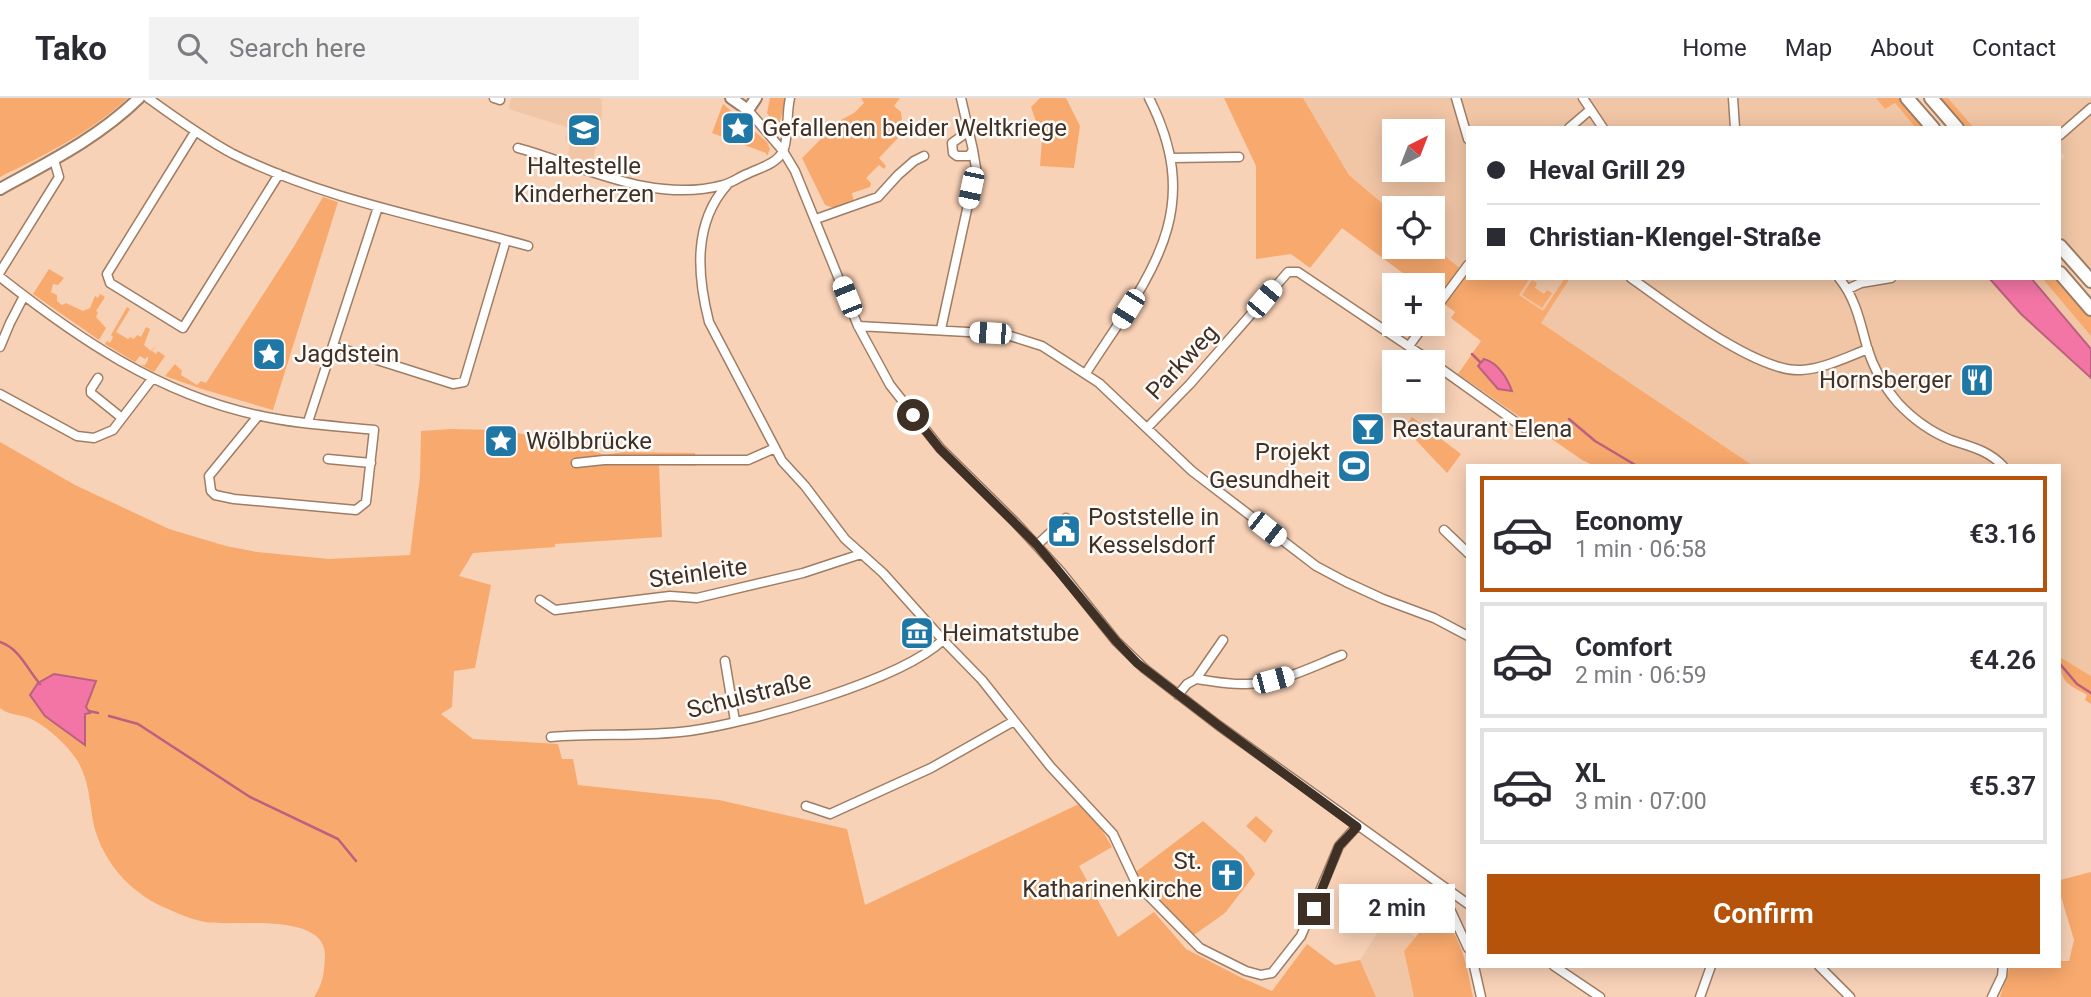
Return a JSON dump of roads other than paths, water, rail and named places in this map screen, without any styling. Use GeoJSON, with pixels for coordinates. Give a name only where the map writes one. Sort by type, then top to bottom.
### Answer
{"type":"FeatureCollection","features":[{"type":"Feature","properties":{"kind":"main road"},"geometry":{"type":"LineString","coordinates":[[1907,98],[1931,126]]}},
{"type":"Feature","properties":{"kind":"main road"},"geometry":{"type":"LineString","coordinates":[[1931,98],[1955,126]]}},
{"type":"Feature","properties":{"kind":"main road"},"geometry":{"type":"LineString","coordinates":[[2061,247],[2091,281]]}},
{"type":"Feature","properties":{"kind":"main road"},"geometry":{"type":"LineString","coordinates":[[2061,274],[2091,309]]}},
{"type":"Feature","properties":{"kind":"street"},"geometry":{"type":"LineString","coordinates":[[0,189],[100,131],[139,98]]}},
{"type":"Feature","properties":{"kind":"street"},"geometry":{"type":"LineString","coordinates":[[148,98],[195,132],[235,155],[279,174],[336,196],[528,246]]}},
{"type":"Feature","properties":{"kind":"street"},"geometry":{"type":"LineString","coordinates":[[731,98],[748,110],[783,151],[795,171],[858,326],[890,385],[927,433],[1037,545],[1116,641],[1137,663],[1178,695],[1357,827],[1466,903]]}},
{"type":"Feature","properties":{"kind":"street"},"geometry":{"type":"LineString","coordinates":[[748,110],[756,98]]}},
{"type":"Feature","properties":{"kind":"street"},"geometry":{"type":"LineString","coordinates":[[518,148],[625,181],[667,190],[705,189],[727,184],[778,159],[783,151],[786,112],[790,98]]}},
{"type":"Feature","properties":{"kind":"street"},"geometry":{"type":"LineString","coordinates":[[941,329],[976,168],[961,98]]}},
{"type":"Feature","properties":{"kind":"street"},"geometry":{"type":"LineString","coordinates":[[1086,373],[1148,276],[1169,228],[1173,190],[1171,158],[1149,98]]}},
{"type":"Feature","properties":{"kind":"street"},"geometry":{"type":"LineString","coordinates":[[1456,98],[1466,132]]}},
{"type":"Feature","properties":{"kind":"street"},"geometry":{"type":"LineString","coordinates":[[1583,98],[1601,126]]}},
{"type":"Feature","properties":{"kind":"street"},"geometry":{"type":"LineString","coordinates":[[1733,98],[1735,126]]}},
{"type":"Feature","properties":{"kind":"street"},"geometry":{"type":"LineString","coordinates":[[2061,134],[2091,108]]}},
{"type":"Feature","properties":{"kind":"street"},"geometry":{"type":"LineString","coordinates":[[1571,126],[1590,110]]}},
{"type":"Feature","properties":{"kind":"street"},"geometry":{"type":"LineString","coordinates":[[969,127],[966,133],[953,141],[951,148],[957,156],[970,156],[973,150]]}},
{"type":"Feature","properties":{"kind":"street"},"geometry":{"type":"LineString","coordinates":[[195,132],[107,274],[110,284],[183,328],[279,174]]}},
{"type":"Feature","properties":{"kind":"street"},"geometry":{"type":"LineString","coordinates":[[816,219],[878,197],[898,175],[924,156]]}},
{"type":"Feature","properties":{"kind":"street"},"geometry":{"type":"LineString","coordinates":[[1171,158],[1239,157]]}},
{"type":"Feature","properties":{"kind":"street"},"geometry":{"type":"LineString","coordinates":[[54,160],[59,177],[0,274],[24,296],[100,351],[152,379],[211,402],[258,416],[374,430],[366,502],[356,510],[215,495],[210,489],[209,476],[258,416]]}},
{"type":"Feature","properties":{"kind":"street"},"geometry":{"type":"LineString","coordinates":[[727,184],[718,194],[704,228],[699,254],[703,302],[709,321],[782,461],[806,486],[833,525],[891,581],[982,680],[1050,766],[1113,834],[1136,883],[1160,909],[1200,948],[1246,971],[1261,975],[1272,972],[1301,936],[1339,846],[1357,827]]}},
{"type":"Feature","properties":{"kind":"street"},"geometry":{"type":"LineString","coordinates":[[308,422],[378,207]]}},
{"type":"Feature","properties":{"kind":"street"},"geometry":{"type":"LineString","coordinates":[[333,346],[453,384],[464,382],[506,240]]}},
{"type":"Feature","properties":{"kind":"street"},"geometry":{"type":"LineString","coordinates":[[1445,296],[1466,268]]}},
{"type":"Feature","properties":{"kind":"street","name":"Parkweg"},"geometry":{"type":"LineString","coordinates":[[1147,428],[1199,374],[1288,272],[1298,272],[1409,346]]}},
{"type":"Feature","properties":{"kind":"street"},"geometry":{"type":"LineString","coordinates":[[1634,280],[1752,358],[1780,368],[1798,371],[1814,369],[1868,349]]}},
{"type":"Feature","properties":{"kind":"street"},"geometry":{"type":"LineString","coordinates":[[1841,280],[1856,307],[1868,349],[1886,387],[1915,419],[1943,436],[1987,452],[2001,464]]}},
{"type":"Feature","properties":{"kind":"street"},"geometry":{"type":"LineString","coordinates":[[1848,289],[1861,282],[1876,280]]}},
{"type":"Feature","properties":{"kind":"street"},"geometry":{"type":"LineString","coordinates":[[0,348],[9,323],[24,296]]}},
{"type":"Feature","properties":{"kind":"street"},"geometry":{"type":"LineString","coordinates":[[858,326],[1004,334],[1042,346],[1086,373],[1201,478],[1316,566],[1466,635]]}},
{"type":"Feature","properties":{"kind":"street"},"geometry":{"type":"LineString","coordinates":[[1414,350],[1409,346],[1416,336]]}},
{"type":"Feature","properties":{"kind":"street"},"geometry":{"type":"LineString","coordinates":[[1445,372],[1524,428]]}},
{"type":"Feature","properties":{"kind":"street"},"geometry":{"type":"LineString","coordinates":[[98,378],[91,393],[122,418]]}},
{"type":"Feature","properties":{"kind":"street"},"geometry":{"type":"LineString","coordinates":[[0,394],[77,436],[94,438],[113,429],[152,379]]}},
{"type":"Feature","properties":{"kind":"street"},"geometry":{"type":"LineString","coordinates":[[576,463],[604,460],[748,460],[760,457],[775,448]]}},
{"type":"Feature","properties":{"kind":"street"},"geometry":{"type":"LineString","coordinates":[[328,459],[370,463]]}},
{"type":"Feature","properties":{"kind":"street"},"geometry":{"type":"LineString","coordinates":[[1037,545],[1066,518]]}},
{"type":"Feature","properties":{"kind":"street"},"geometry":{"type":"LineString","coordinates":[[1444,530],[1466,551]]}},
{"type":"Feature","properties":{"kind":"street","name":"Steinleite"},"geometry":{"type":"LineString","coordinates":[[540,600],[555,610],[670,596],[697,598],[803,573],[861,554]]}},
{"type":"Feature","properties":{"kind":"street","name":"Schulstraße"},"geometry":{"type":"LineString","coordinates":[[551,737],[658,734],[691,731],[735,722],[873,679],[926,653],[943,640]]}},
{"type":"Feature","properties":{"kind":"street"},"geometry":{"type":"LineString","coordinates":[[1178,695],[1187,684],[1196,679],[1223,640]]}},
{"type":"Feature","properties":{"kind":"street"},"geometry":{"type":"LineString","coordinates":[[1196,679],[1247,685],[1261,683],[1308,671],[1342,655]]}},
{"type":"Feature","properties":{"kind":"street"},"geometry":{"type":"LineString","coordinates":[[724,661],[735,722]]}},
{"type":"Feature","properties":{"kind":"street"},"geometry":{"type":"LineString","coordinates":[[806,806],[830,814],[931,768],[1014,721]]}},
{"type":"Feature","properties":{"kind":"street"},"geometry":{"type":"LineString","coordinates":[[1446,889],[1443,894],[1466,944]]}},
{"type":"Feature","properties":{"kind":"street"},"geometry":{"type":"LineString","coordinates":[[1474,968],[1481,997]]}},
{"type":"Feature","properties":{"kind":"street"},"geometry":{"type":"LineString","coordinates":[[1557,968],[1600,997]]}},
{"type":"Feature","properties":{"kind":"street"},"geometry":{"type":"LineString","coordinates":[[1700,997],[1710,968]]}},
{"type":"Feature","properties":{"kind":"street"},"geometry":{"type":"LineString","coordinates":[[1821,968],[1850,997]]}},
{"type":"Feature","properties":{"kind":"street"},"geometry":{"type":"LineString","coordinates":[[1992,997],[1999,984],[2003,968]]}},
{"type":"Feature","properties":{"kind":"waterway"},"geometry":{"type":"LineString","coordinates":[[1472,354],[1480,362]]}},
{"type":"Feature","properties":{"kind":"waterway"},"geometry":{"type":"LineString","coordinates":[[1569,419],[1595,441],[1634,464]]}},
{"type":"Feature","properties":{"kind":"waterway"},"geometry":{"type":"LineString","coordinates":[[0,642],[18,654],[40,684]]}},
{"type":"Feature","properties":{"kind":"waterway"},"geometry":{"type":"LineString","coordinates":[[2061,665],[2077,684],[2091,693]]}},
{"type":"Feature","properties":{"kind":"waterway"},"geometry":{"type":"LineString","coordinates":[[89,711],[98,713]]}},
{"type":"Feature","properties":{"kind":"waterway"},"geometry":{"type":"LineString","coordinates":[[109,716],[138,724],[250,797],[338,839],[356,861]]}},
{"type":"Feature","properties":{"kind":"place","name":"Gefallenen beider Weltkriege"},"geometry":{"type":"Point","coordinates":[738,128]}},
{"type":"Feature","properties":{"kind":"place","name":"Haltestelle Kinderherzen"},"geometry":{"type":"Point","coordinates":[584,130]}},
{"type":"Feature","properties":{"kind":"place","name":"Jagdstein"},"geometry":{"type":"Point","coordinates":[269,354]}},
{"type":"Feature","properties":{"kind":"place","name":"Hornsberger"},"geometry":{"type":"Point","coordinates":[1977,380]}},
{"type":"Feature","properties":{"kind":"place","name":"Restaurant Elena"},"geometry":{"type":"Point","coordinates":[1368,429]}},
{"type":"Feature","properties":{"kind":"place","name":"Wölbbrücke"},"geometry":{"type":"Point","coordinates":[501,441]}},
{"type":"Feature","properties":{"kind":"place","name":"Projekt Gesundheit"},"geometry":{"type":"Point","coordinates":[1354,466]}},
{"type":"Feature","properties":{"kind":"place","name":"Poststelle in Kesselsdorf"},"geometry":{"type":"Point","coordinates":[1064,531]}},
{"type":"Feature","properties":{"kind":"place","name":"Heimatstube"},"geometry":{"type":"Point","coordinates":[917,633]}},
{"type":"Feature","properties":{"kind":"place","name":"St. Katharinenkirche"},"geometry":{"type":"Point","coordinates":[1227,875]}}]}
